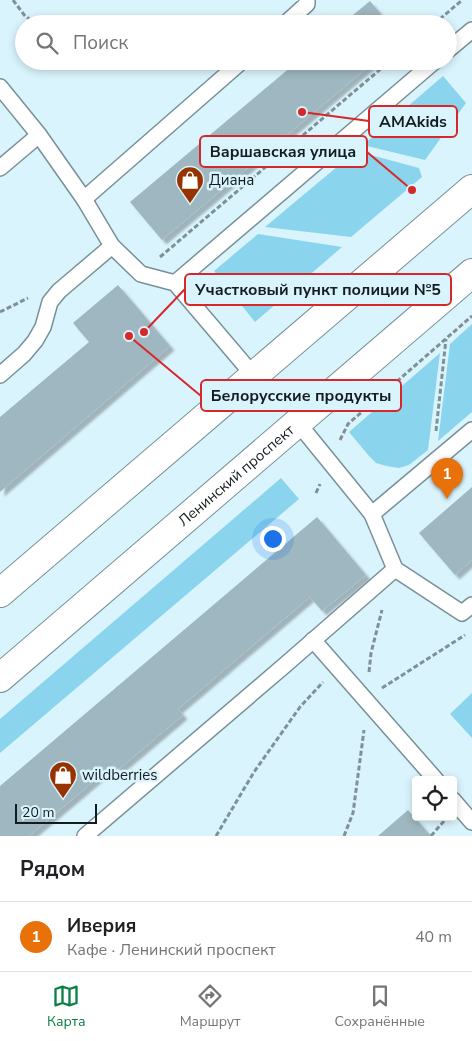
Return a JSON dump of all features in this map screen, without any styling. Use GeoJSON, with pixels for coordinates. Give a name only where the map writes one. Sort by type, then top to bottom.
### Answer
{"type":"FeatureCollection","features":[{"type":"Feature","properties":{"kind":"main road"},"geometry":{"type":"LineString","coordinates":[[0,593],[472,189]]}},
{"type":"Feature","properties":{"kind":"main road","name":"Ленинский проспект"},"geometry":{"type":"LineString","coordinates":[[0,678],[472,273]]}},
{"type":"Feature","properties":{"kind":"lane"},"geometry":{"type":"LineString","coordinates":[[294,15],[307,4],[307,0]]}},
{"type":"Feature","properties":{"kind":"lane"},"geometry":{"type":"LineString","coordinates":[[457,42],[472,30]]}},
{"type":"Feature","properties":{"kind":"lane"},"geometry":{"type":"LineString","coordinates":[[84,199],[232,70]]}},
{"type":"Feature","properties":{"kind":"lane"},"geometry":{"type":"LineString","coordinates":[[175,283],[424,70]]}},
{"type":"Feature","properties":{"kind":"lane"},"geometry":{"type":"LineString","coordinates":[[0,87],[39,135],[84,199],[112,246],[141,274],[175,283],[254,376]]}},
{"type":"Feature","properties":{"kind":"lane"},"geometry":{"type":"LineString","coordinates":[[0,168],[39,135]]}},
{"type":"Feature","properties":{"kind":"lane"},"geometry":{"type":"LineString","coordinates":[[0,375],[24,354],[35,341],[43,327],[50,302],[59,291],[112,246]]}},
{"type":"Feature","properties":{"kind":"lane"},"geometry":{"type":"LineString","coordinates":[[298,423],[372,514],[395,569],[462,613],[472,605]]}},
{"type":"Feature","properties":{"kind":"lane"},"geometry":{"type":"LineString","coordinates":[[372,514],[472,430]]}},
{"type":"Feature","properties":{"kind":"lane"},"geometry":{"type":"LineString","coordinates":[[86,836],[395,569]]}},
{"type":"Feature","properties":{"kind":"lane"},"geometry":{"type":"LineString","coordinates":[[313,640],[433,776]]}},
{"type":"Feature","properties":{"kind":"lane"},"geometry":{"type":"LineString","coordinates":[[457,805],[472,822]]}},
{"type":"Feature","properties":{"kind":"path"},"geometry":{"type":"LineString","coordinates":[[13,0],[25,15]]}},
{"type":"Feature","properties":{"kind":"path"},"geometry":{"type":"LineString","coordinates":[[444,15],[461,0]]}},
{"type":"Feature","properties":{"kind":"path"},"geometry":{"type":"LineString","coordinates":[[141,274],[379,70]]}},
{"type":"Feature","properties":{"kind":"path"},"geometry":{"type":"LineString","coordinates":[[316,493],[348,424],[472,316]]}},
{"type":"Feature","properties":{"kind":"path"},"geometry":{"type":"LineString","coordinates":[[433,463],[446,339]]}},
{"type":"Feature","properties":{"kind":"path"},"geometry":{"type":"LineString","coordinates":[[365,698],[468,633]]}},
{"type":"Feature","properties":{"kind":"path"},"geometry":{"type":"LineString","coordinates":[[216,836],[254,772],[300,708],[336,666]]}},
{"type":"Feature","properties":{"kind":"path"},"geometry":{"type":"LineString","coordinates":[[431,836],[444,821]]}},
{"type":"Feature","properties":{"kind":"shaded area"},"geometry":{"type":"Polygon","coordinates":[[[443,76],[466,103],[425,160],[363,145],[443,76]]]}},
{"type":"Feature","properties":{"kind":"shaded area"},"geometry":{"type":"Polygon","coordinates":[[[356,151],[419,168],[422,177],[351,237],[265,227],[356,151]]]}},
{"type":"Feature","properties":{"kind":"shaded area"},"geometry":{"type":"Polygon","coordinates":[[[258,234],[342,247],[255,322],[214,271],[258,234]]]}},
{"type":"Feature","properties":{"kind":"shaded area"},"geometry":{"type":"Polygon","coordinates":[[[472,324],[472,412],[438,441],[450,344],[472,324]]]}},
{"type":"Feature","properties":{"kind":"shaded area"},"geometry":{"type":"Polygon","coordinates":[[[440,353],[428,450],[409,465],[399,468],[376,463],[349,432],[440,353]]]}},
{"type":"Feature","properties":{"kind":"shaded area"},"geometry":{"type":"Polygon","coordinates":[[[281,478],[299,499],[0,753],[0,719],[281,478]]]}},
{"type":"Feature","properties":{"kind":"shaded area"},"geometry":{"type":"Polygon","coordinates":[[[472,693],[472,738],[450,714],[472,693]]]}},
{"type":"Feature","properties":{"kind":"building"},"geometry":{"type":"Polygon","coordinates":[[[370,1],[382,15],[353,15],[370,1]]]}},
{"type":"Feature","properties":{"kind":"building"},"geometry":{"type":"Polygon","coordinates":[[[287,70],[364,70],[162,240],[130,202],[287,70]]]}},
{"type":"Feature","properties":{"kind":"building"},"geometry":{"type":"Polygon","coordinates":[[[118,285],[170,346],[0,492],[0,417],[89,342],[73,323],[118,285]]]}},
{"type":"Feature","properties":{"kind":"building"},"geometry":{"type":"Polygon","coordinates":[[[472,487],[472,560],[455,575],[419,533],[472,487]]]}},
{"type":"Feature","properties":{"kind":"building"},"geometry":{"type":"Polygon","coordinates":[[[317,517],[366,575],[322,611],[310,597],[178,709],[183,715],[119,769],[114,764],[29,836],[0,836],[0,786],[317,517]]]}},
{"type":"Feature","properties":{"kind":"building"},"geometry":{"type":"Polygon","coordinates":[[[408,810],[412,815],[412,821],[418,821],[431,836],[378,836],[408,810]]]}},
{"type":"Feature","properties":{"kind":"place","name":"AMAkids"},"geometry":{"type":"Point","coordinates":[302,112]}},
{"type":"Feature","properties":{"kind":"place","name":"Варшавская улица"},"geometry":{"type":"Point","coordinates":[412,190]}},
{"type":"Feature","properties":{"kind":"place","name":"Диана"},"geometry":{"type":"Point","coordinates":[190,204]}},
{"type":"Feature","properties":{"kind":"place","name":"Участковый пункт полиции №5"},"geometry":{"type":"Point","coordinates":[144,332]}},
{"type":"Feature","properties":{"kind":"place","name":"Белорусские продукты"},"geometry":{"type":"Point","coordinates":[129,336]}},
{"type":"Feature","properties":{"kind":"place","name":"Иверия"},"geometry":{"type":"Point","coordinates":[447,499]}},
{"type":"Feature","properties":{"kind":"place","name":"wildberries"},"geometry":{"type":"Point","coordinates":[63,799]}}]}
